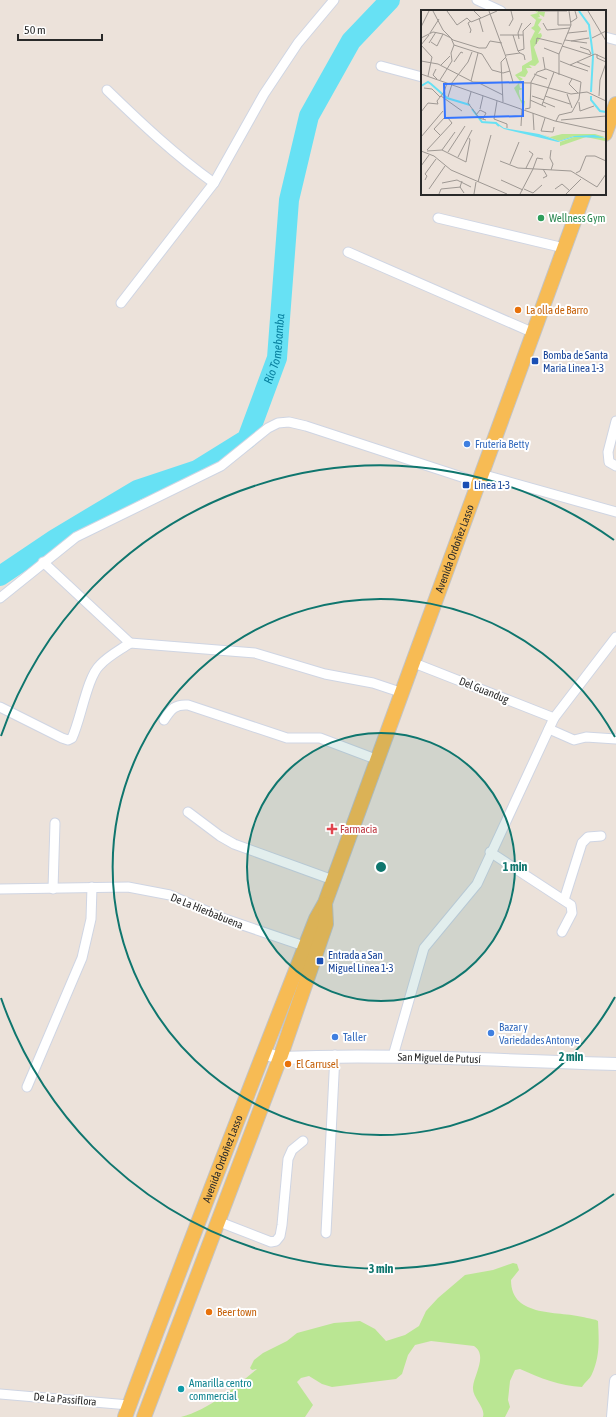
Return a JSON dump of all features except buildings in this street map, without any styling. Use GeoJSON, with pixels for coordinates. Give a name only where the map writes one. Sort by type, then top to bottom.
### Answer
{"type":"FeatureCollection","features":[{"type":"Feature","properties":{"kind":"main road"},"geometry":{"type":"LineString","coordinates":[[606,130],[615,111]]}},
{"type":"Feature","properties":{"kind":"main road","name":"Avenida Ordoñez Lasso"},"geometry":{"type":"LineString","coordinates":[[144,1417],[280,1058],[310,949],[316,920],[325,903],[403,693],[479,478],[506,412],[584,195]]}},
{"type":"Feature","properties":{"kind":"main road","name":"Avenida Ordoñez Lasso"},"geometry":{"type":"LineString","coordinates":[[127,1411],[170,1294],[263,1053],[310,949]]}},
{"type":"Feature","properties":{"kind":"street"},"geometry":{"type":"LineString","coordinates":[[121,304],[214,183],[264,94],[298,43],[334,0]]}},
{"type":"Feature","properties":{"kind":"street"},"geometry":{"type":"LineString","coordinates":[[477,0],[500,10]]}},
{"type":"Feature","properties":{"kind":"street"},"geometry":{"type":"LineString","coordinates":[[606,37],[616,40]]}},
{"type":"Feature","properties":{"kind":"street"},"geometry":{"type":"LineString","coordinates":[[381,66],[421,77]]}},
{"type":"Feature","properties":{"kind":"street"},"geometry":{"type":"LineString","coordinates":[[107,90],[152,134],[179,157],[214,183]]}},
{"type":"Feature","properties":{"kind":"street"},"geometry":{"type":"LineString","coordinates":[[438,218],[564,248]]}},
{"type":"Feature","properties":{"kind":"street"},"geometry":{"type":"LineString","coordinates":[[348,252],[534,333]]}},
{"type":"Feature","properties":{"kind":"street"},"geometry":{"type":"LineString","coordinates":[[616,421],[608,452],[609,462],[616,466]]}},
{"type":"Feature","properties":{"kind":"street"},"geometry":{"type":"LineString","coordinates":[[0,598],[76,537],[220,466],[268,428],[278,423],[290,422],[306,426],[479,478],[616,512]]}},
{"type":"Feature","properties":{"kind":"street"},"geometry":{"type":"LineString","coordinates":[[43,562],[130,642],[255,653],[325,674],[373,683],[403,693]]}},
{"type":"Feature","properties":{"kind":"street"},"geometry":{"type":"LineString","coordinates":[[393,1056],[424,948],[477,884],[490,852],[554,718],[616,637]]}},
{"type":"Feature","properties":{"kind":"street"},"geometry":{"type":"LineString","coordinates":[[0,707],[62,738],[68,740],[72,738],[78,726],[93,675],[99,665],[130,642]]}},
{"type":"Feature","properties":{"kind":"street","name":"Del Guandug"},"geometry":{"type":"LineString","coordinates":[[414,663],[554,718]]}},
{"type":"Feature","properties":{"kind":"street"},"geometry":{"type":"LineString","coordinates":[[164,720],[172,708],[180,704],[188,705],[288,738],[320,738],[378,760]]}},
{"type":"Feature","properties":{"kind":"street"},"geometry":{"type":"LineString","coordinates":[[549,729],[574,740],[586,737],[616,739]]}},
{"type":"Feature","properties":{"kind":"street"},"geometry":{"type":"LineString","coordinates":[[188,812],[220,836],[234,844],[333,880]]}},
{"type":"Feature","properties":{"kind":"street"},"geometry":{"type":"LineString","coordinates":[[53,889],[56,823]]}},
{"type":"Feature","properties":{"kind":"street"},"geometry":{"type":"LineString","coordinates":[[564,900],[582,843],[588,837],[601,836]]}},
{"type":"Feature","properties":{"kind":"street"},"geometry":{"type":"LineString","coordinates":[[490,852],[564,900],[572,909],[562,932]]}},
{"type":"Feature","properties":{"kind":"street"},"geometry":{"type":"LineString","coordinates":[[27,1087],[82,958],[91,919],[92,887]]}},
{"type":"Feature","properties":{"kind":"street","name":"De La Hierbabuena"},"geometry":{"type":"LineString","coordinates":[[0,888],[53,889],[128,887],[170,895],[225,919],[310,949]]}},
{"type":"Feature","properties":{"kind":"street","name":"San Miguel de Putusí"},"geometry":{"type":"LineString","coordinates":[[263,1053],[280,1058],[335,1055],[393,1056],[616,1064]]}},
{"type":"Feature","properties":{"kind":"street"},"geometry":{"type":"LineString","coordinates":[[326,1233],[335,1055]]}},
{"type":"Feature","properties":{"kind":"street"},"geometry":{"type":"LineString","coordinates":[[217,1221],[271,1242],[276,1242],[280,1236],[282,1225],[288,1159],[292,1150],[302,1141]]}},
{"type":"Feature","properties":{"kind":"street"},"geometry":{"type":"LineString","coordinates":[[613,1417],[616,1381]]}},
{"type":"Feature","properties":{"kind":"street","name":"De La Passiflora"},"geometry":{"type":"LineString","coordinates":[[0,1394],[127,1411]]}},
{"type":"Feature","properties":{"kind":"green space"},"geometry":{"type":"Polygon","coordinates":[[[513,1263],[517,1264],[519,1270],[511,1280],[513,1293],[519,1301],[528,1307],[539,1311],[594,1319],[598,1321],[598,1355],[591,1376],[582,1387],[558,1383],[520,1369],[515,1370],[510,1381],[508,1400],[510,1407],[505,1417],[483,1417],[483,1410],[473,1391],[480,1360],[478,1350],[474,1346],[431,1341],[415,1345],[408,1355],[402,1374],[396,1379],[332,1387],[322,1384],[309,1376],[301,1378],[297,1382],[313,1405],[305,1417],[181,1417],[202,1409],[221,1397],[257,1369],[252,1370],[250,1368],[254,1360],[263,1353],[287,1341],[297,1333],[334,1323],[360,1321],[375,1329],[386,1341],[405,1335],[419,1326],[426,1311],[438,1298],[465,1275],[493,1270],[513,1263]]]}},
{"type":"Feature","properties":{"kind":"waterway","name":"Río Tomebamba"},"geometry":{"type":"LineString","coordinates":[[0,576],[55,539],[137,490],[197,470],[247,439],[277,358],[289,200],[309,116],[351,41],[390,0]]}},
{"type":"Feature","properties":{"kind":"place","name":"Wellness Gym"},"geometry":{"type":"Point","coordinates":[541,218]}},
{"type":"Feature","properties":{"kind":"place","name":"La olla de Barro"},"geometry":{"type":"Point","coordinates":[518,310]}},
{"type":"Feature","properties":{"kind":"place","name":"Bomba de Santa Maria Linea 1-3"},"geometry":{"type":"Point","coordinates":[535,361]}},
{"type":"Feature","properties":{"kind":"place","name":"Frutería Betty"},"geometry":{"type":"Point","coordinates":[467,444]}},
{"type":"Feature","properties":{"kind":"place","name":"Línea 1-3"},"geometry":{"type":"Point","coordinates":[466,485]}},
{"type":"Feature","properties":{"kind":"place","name":"Farmacia"},"geometry":{"type":"Point","coordinates":[332,829]}},
{"type":"Feature","properties":{"kind":"place","name":"Entrada a San Miguel Línea 1-3"},"geometry":{"type":"Point","coordinates":[320,961]}},
{"type":"Feature","properties":{"kind":"place","name":"Bazar y Variedades Antonye"},"geometry":{"type":"Point","coordinates":[491,1033]}},
{"type":"Feature","properties":{"kind":"place","name":"Taller"},"geometry":{"type":"Point","coordinates":[335,1037]}},
{"type":"Feature","properties":{"kind":"place","name":"El Carrusel"},"geometry":{"type":"Point","coordinates":[288,1064]}},
{"type":"Feature","properties":{"kind":"place","name":"Beer town"},"geometry":{"type":"Point","coordinates":[209,1312]}},
{"type":"Feature","properties":{"kind":"place","name":"Amarilla centro commercial"},"geometry":{"type":"Point","coordinates":[181,1389]}}]}
